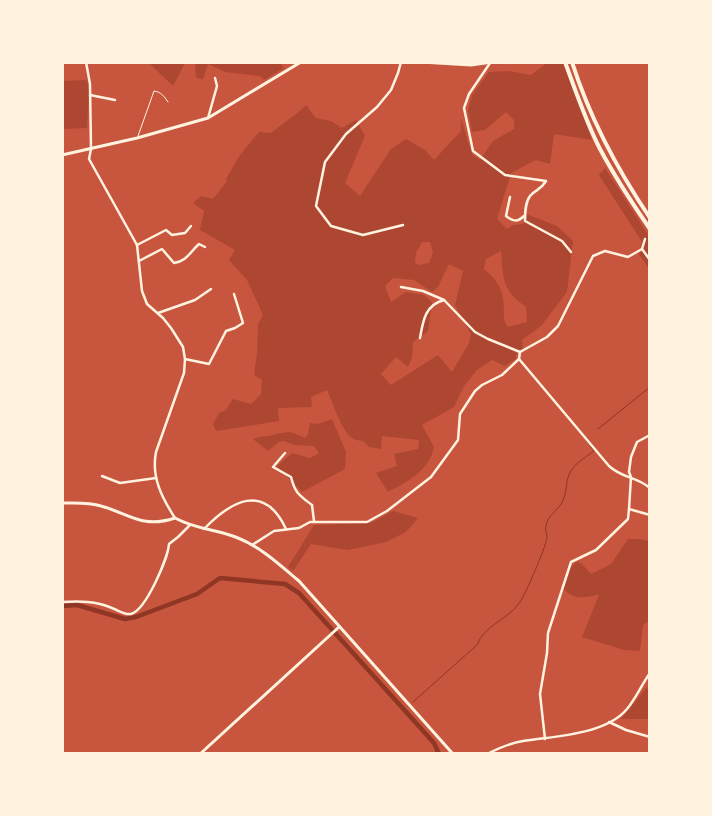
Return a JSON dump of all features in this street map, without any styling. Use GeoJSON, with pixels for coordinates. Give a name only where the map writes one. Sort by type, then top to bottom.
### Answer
{"type":"FeatureCollection","features":[{"type":"Feature","properties":{"kind":"highway"},"geometry":{"type":"LineString","coordinates":[[565,62],[584,114],[600,148],[616,178],[650,229]]}},
{"type":"Feature","properties":{"kind":"highway"},"geometry":{"type":"LineString","coordinates":[[572,62],[581,90],[598,128],[629,187],[650,218]]}},
{"type":"Feature","properties":{"kind":"street"},"geometry":{"type":"LineString","coordinates":[[86,62],[90,84],[91,149],[89,159],[136,245],[142,291],[146,304],[158,313],[177,337],[185,359],[179,387],[156,452],[154,467],[161,493],[175,518],[190,526],[238,538],[252,545],[299,581],[337,628],[453,754]]}},
{"type":"Feature","properties":{"kind":"street"},"geometry":{"type":"LineString","coordinates":[[62,156],[208,118],[302,62]]}},
{"type":"Feature","properties":{"kind":"street"},"geometry":{"type":"LineString","coordinates":[[401,62],[391,90],[377,107],[346,134],[325,162],[316,206],[331,226],[363,235],[403,225]]}},
{"type":"Feature","properties":{"kind":"street"},"geometry":{"type":"LineString","coordinates":[[421,62],[491,63]]}},
{"type":"Feature","properties":{"kind":"street"},"geometry":{"type":"LineString","coordinates":[[491,63],[469,94],[464,108],[473,151],[505,175],[546,181],[542,188],[530,196],[525,207],[525,221],[562,240],[571,252]]}},
{"type":"Feature","properties":{"kind":"street"},"geometry":{"type":"LineString","coordinates":[[208,118],[217,86],[215,78]]}},
{"type":"Feature","properties":{"kind":"street"},"geometry":{"type":"LineString","coordinates":[[90,95],[115,100]]}},
{"type":"Feature","properties":{"kind":"street"},"geometry":{"type":"LineString","coordinates":[[510,197],[506,216],[519,221],[525,214]]}},
{"type":"Feature","properties":{"kind":"street"},"geometry":{"type":"LineString","coordinates":[[136,245],[166,230],[172,235],[185,233],[191,226]]}},
{"type":"Feature","properties":{"kind":"street"},"geometry":{"type":"LineString","coordinates":[[401,287],[423,291],[444,300],[475,332],[488,340],[520,352],[547,337],[558,326],[593,256],[605,251],[628,257],[642,249],[646,239]]}},
{"type":"Feature","properties":{"kind":"street"},"geometry":{"type":"LineString","coordinates":[[139,261],[162,249],[174,263],[181,262],[199,244],[205,248]]}},
{"type":"Feature","properties":{"kind":"street"},"geometry":{"type":"LineString","coordinates":[[642,249],[650,260]]}},
{"type":"Feature","properties":{"kind":"street"},"geometry":{"type":"LineString","coordinates":[[158,313],[195,300],[211,289]]}},
{"type":"Feature","properties":{"kind":"street"},"geometry":{"type":"LineString","coordinates":[[185,359],[209,364],[226,331],[243,324],[234,294]]}},
{"type":"Feature","properties":{"kind":"street"},"geometry":{"type":"LineString","coordinates":[[420,338],[424,316],[436,302],[444,300]]}},
{"type":"Feature","properties":{"kind":"street"},"geometry":{"type":"LineString","coordinates":[[252,545],[274,531],[299,528],[314,521],[367,522],[387,511],[431,477],[458,440],[460,414],[475,391],[482,385],[502,375],[519,359],[520,352]]}},
{"type":"Feature","properties":{"kind":"street"},"geometry":{"type":"LineString","coordinates":[[519,359],[617,474],[631,477],[650,488]]}},
{"type":"Feature","properties":{"kind":"street"},"geometry":{"type":"LineString","coordinates":[[545,739],[540,694],[547,653],[548,634],[571,562],[596,550],[628,519],[630,509],[631,477],[629,472],[631,457],[637,442],[650,435]]}},
{"type":"Feature","properties":{"kind":"street"},"geometry":{"type":"LineString","coordinates":[[285,453],[273,467],[291,477],[297,494],[312,505],[314,521]]}},
{"type":"Feature","properties":{"kind":"street"},"geometry":{"type":"LineString","coordinates":[[102,476],[120,483],[156,478]]}},
{"type":"Feature","properties":{"kind":"street"},"geometry":{"type":"LineString","coordinates":[[204,529],[222,512],[245,500],[252,500],[264,502],[268,505],[286,529]]}},
{"type":"Feature","properties":{"kind":"street"},"geometry":{"type":"LineString","coordinates":[[62,503],[92,503],[130,518],[150,522],[165,522],[175,518]]}},
{"type":"Feature","properties":{"kind":"street"},"geometry":{"type":"LineString","coordinates":[[630,509],[650,516]]}},
{"type":"Feature","properties":{"kind":"street"},"geometry":{"type":"LineString","coordinates":[[62,602],[88,601],[131,614],[143,602],[162,570],[169,544],[190,526]]}},
{"type":"Feature","properties":{"kind":"street"},"geometry":{"type":"LineString","coordinates":[[200,754],[337,628]]}},
{"type":"Feature","properties":{"kind":"street"},"geometry":{"type":"LineString","coordinates":[[487,754],[501,746],[588,731],[610,722],[627,709],[650,673]]}},
{"type":"Feature","properties":{"kind":"street"},"geometry":{"type":"LineString","coordinates":[[610,722],[626,730],[650,737]]}},
{"type":"Feature","properties":{"kind":"lane"},"geometry":{"type":"LineString","coordinates":[[137,138],[154,91],[158,91],[165,96],[168,102]]}},
{"type":"Feature","properties":{"kind":"shaded area"},"geometry":{"type":"Polygon","coordinates":[[[149,63],[185,63],[173,86],[149,63]]]}},
{"type":"Feature","properties":{"kind":"shaded area"},"geometry":{"type":"Polygon","coordinates":[[[195,63],[280,63],[284,68],[264,80],[260,76],[225,72],[208,64],[203,79],[196,78],[195,63]]]}},
{"type":"Feature","properties":{"kind":"shaded area"},"geometry":{"type":"Polygon","coordinates":[[[547,63],[564,63],[592,140],[554,134],[550,164],[536,160],[511,173],[497,219],[507,229],[513,225],[523,224],[527,214],[557,226],[573,241],[567,292],[541,326],[522,340],[523,348],[516,355],[516,359],[505,366],[492,360],[477,370],[464,386],[454,407],[422,425],[434,447],[427,463],[422,469],[410,480],[388,492],[376,473],[397,466],[394,454],[418,449],[419,440],[382,436],[381,449],[369,447],[362,441],[352,438],[344,429],[327,390],[311,397],[312,407],[278,408],[279,421],[216,431],[213,424],[219,413],[226,410],[233,399],[251,404],[261,394],[262,380],[254,375],[258,324],[263,315],[247,280],[229,260],[235,250],[200,230],[204,211],[193,203],[201,196],[213,199],[227,181],[226,179],[240,155],[259,132],[271,133],[306,105],[316,118],[331,121],[342,128],[356,120],[365,136],[345,183],[360,196],[391,149],[406,139],[425,150],[434,160],[461,131],[461,119],[472,154],[480,160],[493,141],[514,129],[514,120],[506,112],[485,130],[472,132],[468,111],[472,95],[489,72],[509,71],[531,75],[547,63]],[[422,242],[416,253],[415,262],[418,265],[429,263],[433,253],[430,242],[422,242]],[[501,251],[486,259],[484,269],[491,275],[501,290],[507,327],[527,322],[526,307],[512,295],[505,283],[501,251]],[[449,264],[438,287],[432,292],[414,280],[393,278],[385,286],[391,302],[406,292],[424,295],[432,302],[428,331],[413,342],[412,358],[408,367],[396,357],[381,374],[391,385],[438,355],[452,372],[469,343],[471,334],[455,305],[463,271],[449,264]]]}},
{"type":"Feature","properties":{"kind":"shaded area"},"geometry":{"type":"Polygon","coordinates":[[[87,80],[89,89],[87,128],[63,129],[62,81],[87,80]]]}},
{"type":"Feature","properties":{"kind":"shaded area"},"geometry":{"type":"Polygon","coordinates":[[[605,168],[649,236],[649,269],[639,254],[642,242],[599,175],[605,168]]]}},
{"type":"Feature","properties":{"kind":"shaded area"},"geometry":{"type":"Polygon","coordinates":[[[332,419],[346,452],[345,469],[302,492],[277,466],[292,453],[310,458],[319,453],[314,446],[294,445],[284,441],[279,442],[268,451],[253,439],[286,432],[305,438],[308,434],[310,423],[318,424],[332,419]]]}},
{"type":"Feature","properties":{"kind":"shaded area"},"geometry":{"type":"Polygon","coordinates":[[[393,511],[418,518],[406,532],[386,542],[348,550],[311,544],[293,571],[288,567],[314,525],[371,523],[393,511]]]}},
{"type":"Feature","properties":{"kind":"shaded area"},"geometry":{"type":"Polygon","coordinates":[[[628,539],[649,541],[649,621],[643,625],[640,651],[624,650],[582,637],[599,595],[576,597],[563,589],[570,568],[576,562],[581,563],[591,574],[611,564],[628,539]]]}},
{"type":"Feature","properties":{"kind":"shaded area"},"geometry":{"type":"Polygon","coordinates":[[[647,687],[649,719],[621,719],[647,687]]]}},
{"type":"Feature","properties":{"kind":"waterway"},"geometry":{"type":"LineString","coordinates":[[598,429],[650,387]]}},
{"type":"Feature","properties":{"kind":"waterway"},"geometry":{"type":"LineString","coordinates":[[413,702],[477,645],[485,632],[509,614],[520,602],[546,544],[547,523],[563,500],[571,471],[594,451],[586,440]]}},
{"type":"Feature","properties":{"kind":"waterway"},"geometry":{"type":"LineString","coordinates":[[62,606],[77,605],[125,619],[136,617],[197,594],[220,578],[285,584],[299,593],[434,743],[439,754]]}}]}
